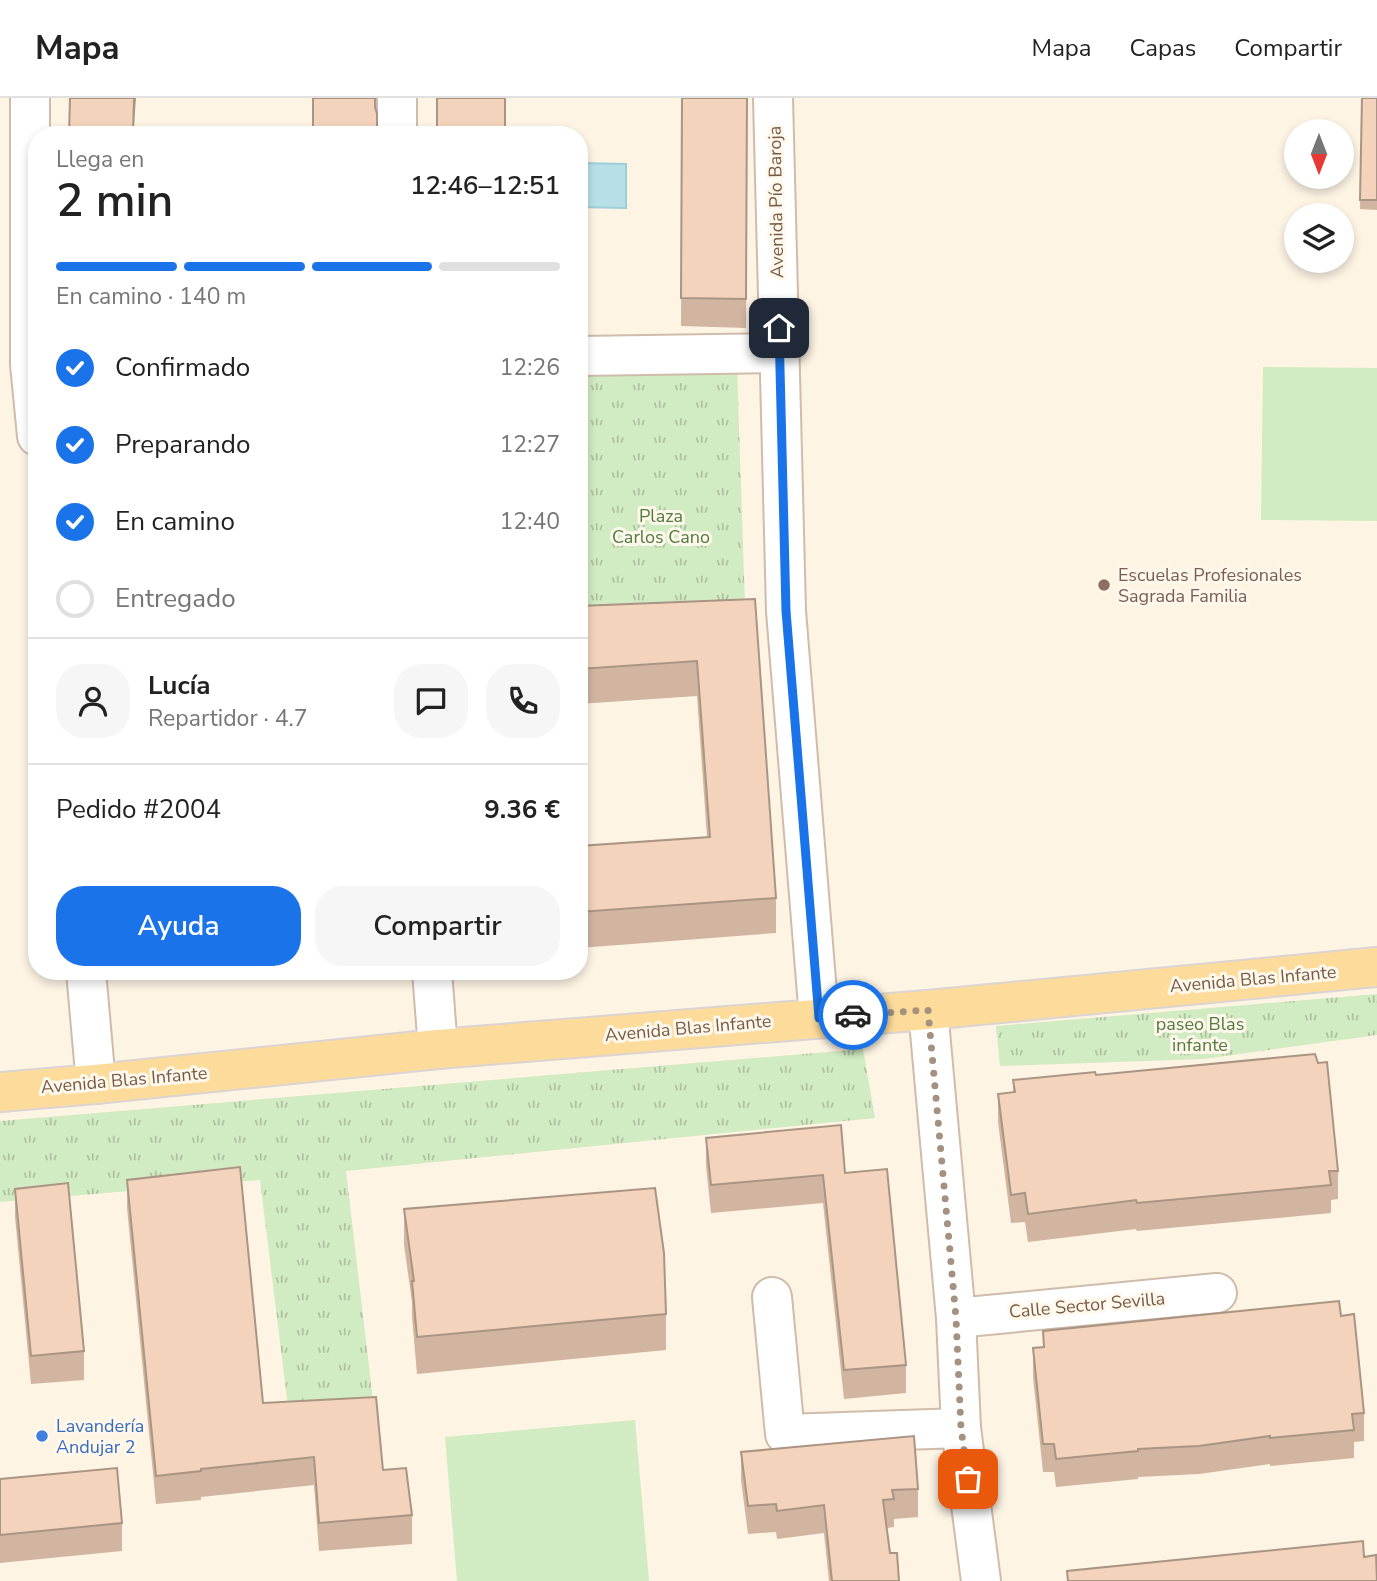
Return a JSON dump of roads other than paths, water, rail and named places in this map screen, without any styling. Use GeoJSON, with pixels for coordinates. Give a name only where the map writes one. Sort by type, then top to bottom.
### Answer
{"type":"FeatureCollection","features":[{"type":"Feature","properties":{"kind":"main road","name":"Avenida Blas Infante"},"geometry":{"type":"LineString","coordinates":[[0,1092],[438,1049],[928,1010],[1377,967]]}},
{"type":"Feature","properties":{"kind":"street"},"geometry":{"type":"LineString","coordinates":[[29,126],[30,98]]}},
{"type":"Feature","properties":{"kind":"street"},"geometry":{"type":"LineString","coordinates":[[397,98],[397,126]]}},
{"type":"Feature","properties":{"kind":"street","name":"Avenida Pío Baroja"},"geometry":{"type":"LineString","coordinates":[[773,98],[779,353],[772,612],[819,1018]]}},
{"type":"Feature","properties":{"kind":"street"},"geometry":{"type":"LineString","coordinates":[[28,164],[22,364],[28,393]]}},
{"type":"Feature","properties":{"kind":"street"},"geometry":{"type":"LineString","coordinates":[[588,356],[779,353]]}},
{"type":"Feature","properties":{"kind":"street"},"geometry":{"type":"LineString","coordinates":[[87,980],[96,1084]]}},
{"type":"Feature","properties":{"kind":"street"},"geometry":{"type":"LineString","coordinates":[[433,980],[438,1049]]}},
{"type":"Feature","properties":{"kind":"street"},"geometry":{"type":"LineString","coordinates":[[928,1010],[956,1318],[961,1428],[981,1581]]}},
{"type":"Feature","properties":{"kind":"street","name":"Calle Sector Sevilla"},"geometry":{"type":"LineString","coordinates":[[956,1318],[1217,1293]]}},
{"type":"Feature","properties":{"kind":"street"},"geometry":{"type":"LineString","coordinates":[[772,1297],[785,1434],[961,1428]]}},
{"type":"Feature","properties":{"kind":"water"},"geometry":{"type":"Polygon","coordinates":[[[588,163],[626,164],[626,208],[588,207],[588,163]]]}},
{"type":"Feature","properties":{"kind":"place","name":"Escuelas Profesionales Sagrada Familia"},"geometry":{"type":"Point","coordinates":[1104,585]}},
{"type":"Feature","properties":{"kind":"place","name":"Lavandería Andujar 2"},"geometry":{"type":"Point","coordinates":[42,1436]}},
{"type":"Feature","properties":{"kind":"park label","name":"Plaza Carlos Cano"},"geometry":{"type":"Point","coordinates":[661,526]}},
{"type":"Feature","properties":{"kind":"park label","name":"paseo Blas infante"},"geometry":{"type":"Point","coordinates":[1200,1034]}}]}
